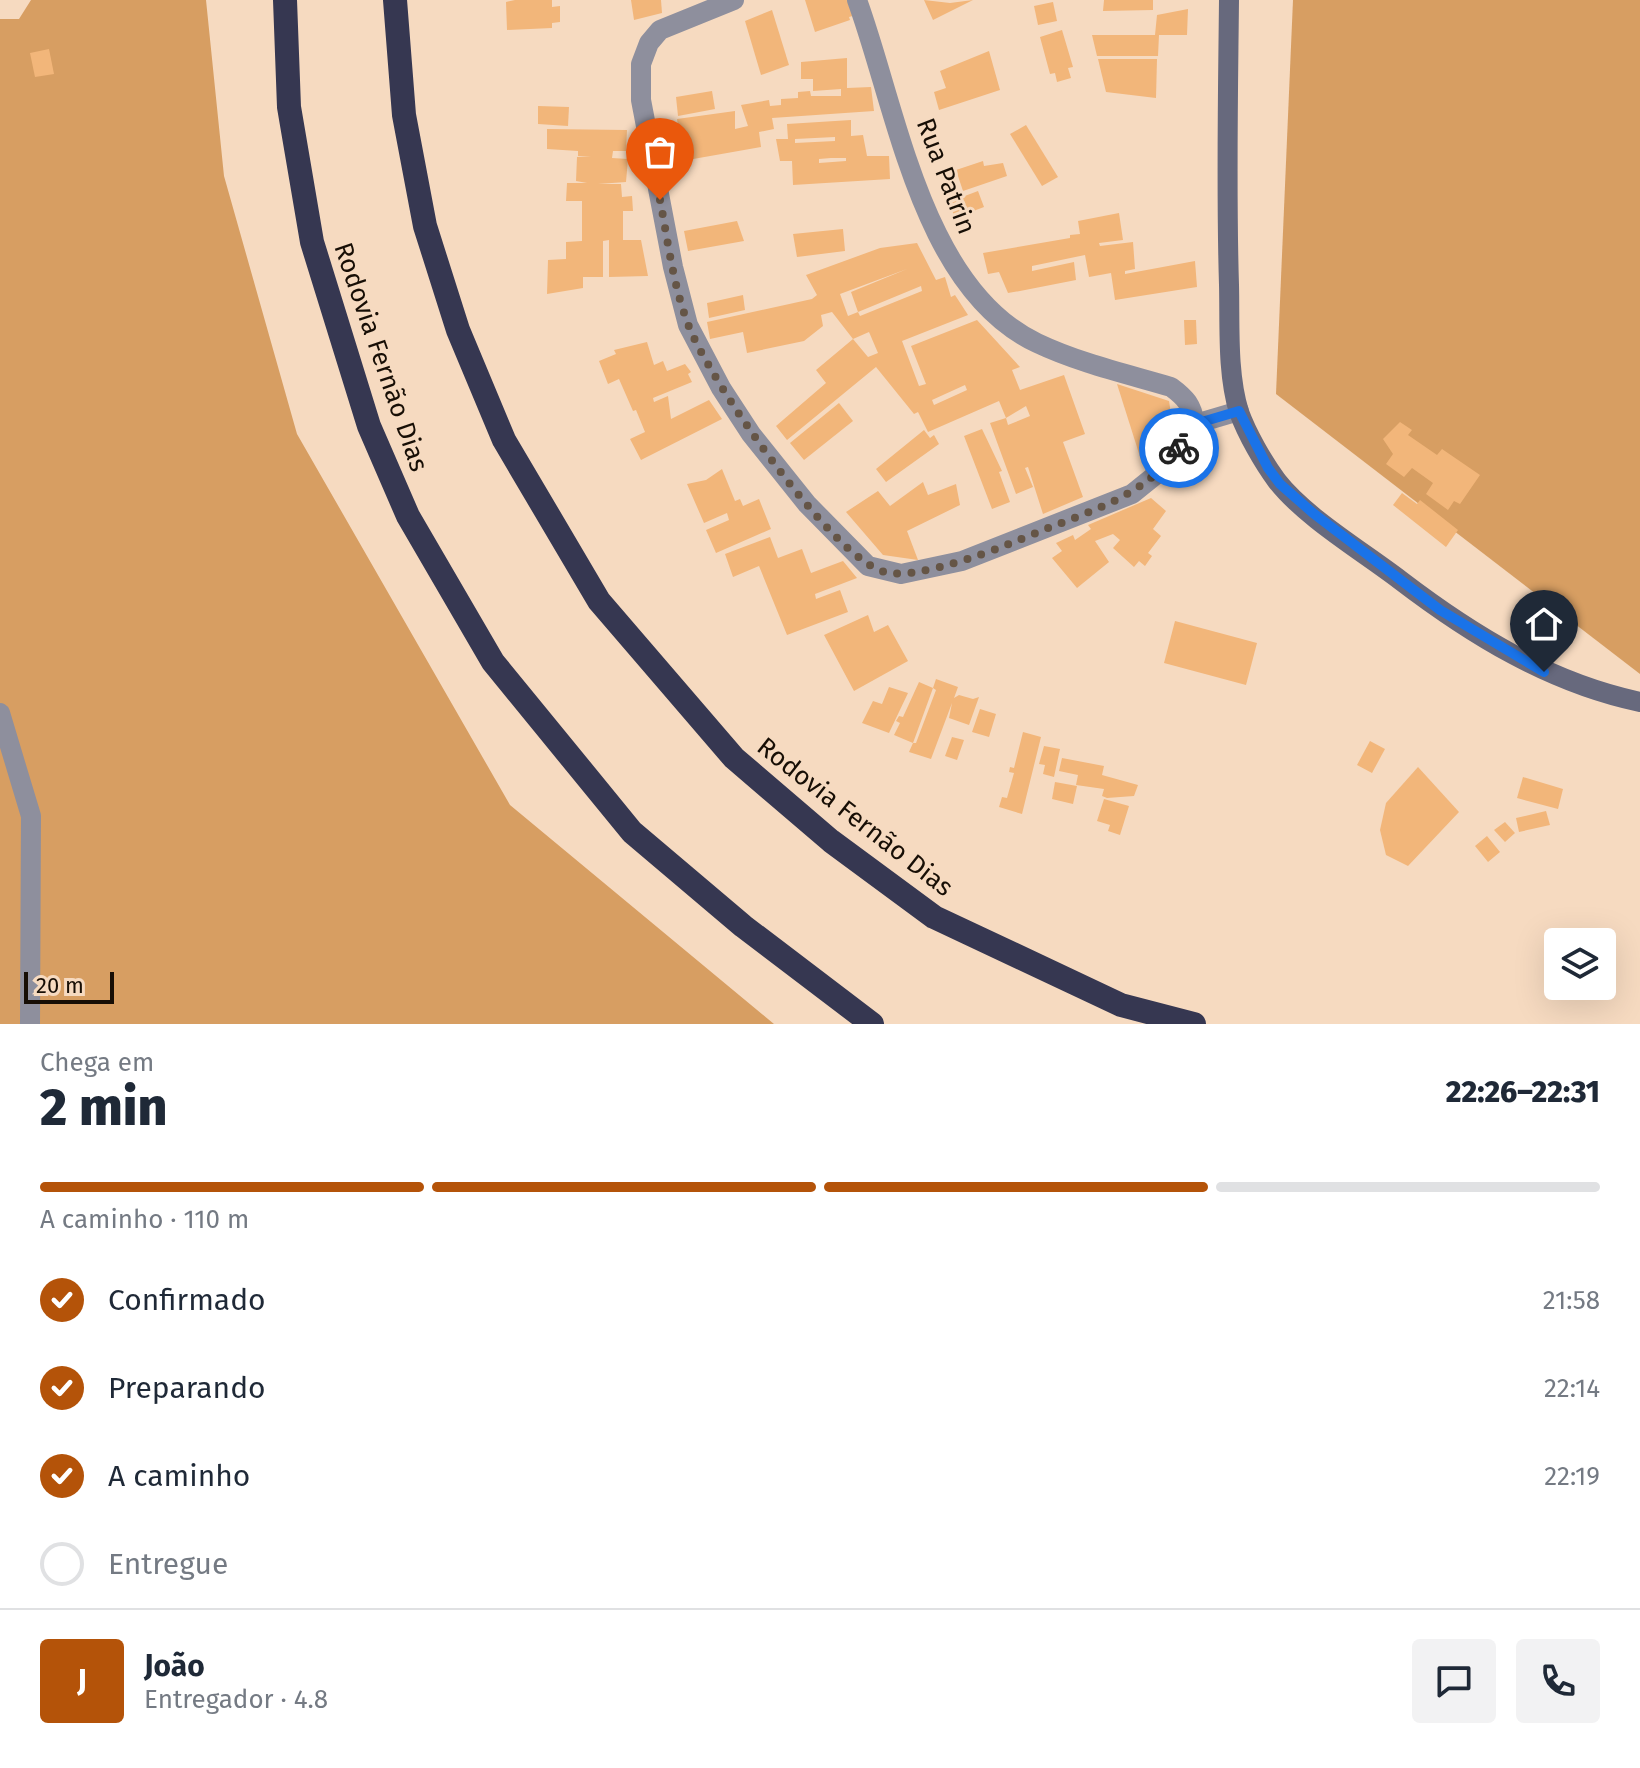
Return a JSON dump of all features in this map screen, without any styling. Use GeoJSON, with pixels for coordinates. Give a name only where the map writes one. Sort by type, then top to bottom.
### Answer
{"type":"FeatureCollection","features":[{"type":"Feature","properties":{"kind":"highway","name":"Rodovia Fernão Dias"},"geometry":{"type":"LineString","coordinates":[[285,0],[289,107],[312,242],[369,426],[408,516],[493,662],[632,832],[743,926],[872,1024]]}},
{"type":"Feature","properties":{"kind":"highway","name":"Rodovia Fernão Dias"},"geometry":{"type":"LineString","coordinates":[[395,0],[407,129],[425,226],[458,330],[504,440],[599,601],[734,758],[831,841],[934,917],[1121,1005],[1194,1024]]}},
{"type":"Feature","properties":{"kind":"main road"},"geometry":{"type":"LineString","coordinates":[[1229,0],[1227,206],[1231,340],[1239,411],[1280,484],[1440,610],[1544,672],[1604,695],[1640,702]]}},
{"type":"Feature","properties":{"kind":"street"},"geometry":{"type":"LineString","coordinates":[[734,0],[660,30],[649,43],[641,64],[641,100],[673,267],[688,325],[729,400],[807,504],[868,566],[901,574],[962,561],[1132,494],[1168,465],[1195,424],[1239,411]]}},
{"type":"Feature","properties":{"kind":"street","name":"Rua Patrin"},"geometry":{"type":"LineString","coordinates":[[857,0],[925,207],[941,244],[968,286],[1001,319],[1035,342],[1171,387],[1185,397],[1193,409],[1195,424]]}},
{"type":"Feature","properties":{"kind":"street"},"geometry":{"type":"LineString","coordinates":[[0,713],[31,816],[30,1024]]}},
{"type":"Feature","properties":{"kind":"shaded area"},"geometry":{"type":"Polygon","coordinates":[[[31,0],[206,0],[224,176],[297,434],[510,805],[774,1024],[0,1024],[0,19],[19,19],[31,0]]]}},
{"type":"Feature","properties":{"kind":"shaded area"},"geometry":{"type":"Polygon","coordinates":[[[1293,0],[1640,0],[1640,674],[1276,394],[1293,0]]]}},
{"type":"Feature","properties":{"kind":"building"},"geometry":{"type":"Polygon","coordinates":[[[552,0],[552,7],[560,6],[560,22],[552,23],[552,28],[507,30],[506,2],[552,0]]]}},
{"type":"Feature","properties":{"kind":"building"},"geometry":{"type":"Polygon","coordinates":[[[631,0],[661,0],[662,13],[634,20],[631,0]]]}},
{"type":"Feature","properties":{"kind":"building"},"geometry":{"type":"Polygon","coordinates":[[[805,0],[851,0],[856,15],[815,32],[805,0]]]}},
{"type":"Feature","properties":{"kind":"building"},"geometry":{"type":"Polygon","coordinates":[[[924,0],[950,3],[973,0],[933,20],[924,0]]]}},
{"type":"Feature","properties":{"kind":"building"},"geometry":{"type":"Polygon","coordinates":[[[1104,0],[1153,0],[1153,10],[1103,11],[1104,0]]]}},
{"type":"Feature","properties":{"kind":"building"},"geometry":{"type":"Polygon","coordinates":[[[1053,2],[1057,21],[1038,25],[1034,6],[1053,2]]]}},
{"type":"Feature","properties":{"kind":"building"},"geometry":{"type":"Polygon","coordinates":[[[1188,9],[1187,35],[1159,35],[1158,56],[1097,56],[1092,35],[1155,35],[1157,15],[1188,9]]]}},
{"type":"Feature","properties":{"kind":"building"},"geometry":{"type":"Polygon","coordinates":[[[772,10],[789,65],[761,75],[745,21],[772,10]]]}},
{"type":"Feature","properties":{"kind":"building"},"geometry":{"type":"Polygon","coordinates":[[[1062,30],[1073,67],[1068,68],[1071,78],[1057,82],[1055,73],[1050,74],[1040,37],[1062,30]]]}},
{"type":"Feature","properties":{"kind":"building"},"geometry":{"type":"Polygon","coordinates":[[[49,49],[54,74],[35,77],[30,53],[49,49]]]}},
{"type":"Feature","properties":{"kind":"building"},"geometry":{"type":"Polygon","coordinates":[[[989,51],[1000,90],[939,110],[934,92],[946,88],[940,71],[989,51]]]}},
{"type":"Feature","properties":{"kind":"building"},"geometry":{"type":"Polygon","coordinates":[[[847,58],[847,88],[871,87],[874,111],[772,118],[774,129],[759,132],[761,147],[665,164],[662,142],[680,139],[677,119],[735,111],[735,129],[748,126],[741,105],[769,100],[770,106],[781,105],[781,99],[798,98],[798,92],[810,91],[811,96],[841,96],[841,89],[813,91],[813,79],[801,79],[801,62],[847,58]]]}},
{"type":"Feature","properties":{"kind":"building"},"geometry":{"type":"Polygon","coordinates":[[[1098,59],[1157,59],[1156,98],[1106,92],[1098,59]]]}},
{"type":"Feature","properties":{"kind":"building"},"geometry":{"type":"Polygon","coordinates":[[[712,91],[715,109],[678,116],[676,97],[712,91]]]}},
{"type":"Feature","properties":{"kind":"building"},"geometry":{"type":"Polygon","coordinates":[[[538,106],[569,107],[568,126],[538,124],[538,106]]]}},
{"type":"Feature","properties":{"kind":"building"},"geometry":{"type":"Polygon","coordinates":[[[851,120],[851,136],[863,135],[867,156],[889,156],[890,179],[793,185],[792,161],[780,161],[776,139],[788,139],[787,124],[851,120]],[[835,137],[795,139],[795,143],[835,141],[835,137]],[[846,158],[819,159],[819,163],[846,161],[846,158]]]}},
{"type":"Feature","properties":{"kind":"building"},"geometry":{"type":"Polygon","coordinates":[[[1026,125],[1058,177],[1042,186],[1010,134],[1026,125]]]}},
{"type":"Feature","properties":{"kind":"building"},"geometry":{"type":"Polygon","coordinates":[[[547,129],[627,130],[626,151],[613,151],[612,158],[628,159],[626,182],[598,184],[621,184],[622,197],[632,196],[633,211],[623,211],[623,240],[641,240],[648,276],[609,277],[609,240],[603,241],[603,277],[583,277],[583,288],[547,294],[548,260],[566,259],[566,242],[582,241],[582,201],[566,201],[567,183],[587,183],[576,181],[577,157],[591,156],[578,156],[578,151],[547,149],[547,129]]]}},
{"type":"Feature","properties":{"kind":"building"},"geometry":{"type":"Polygon","coordinates":[[[983,161],[984,166],[1003,163],[1007,176],[963,191],[956,170],[983,161]]]}},
{"type":"Feature","properties":{"kind":"building"},"geometry":{"type":"Polygon","coordinates":[[[978,191],[984,207],[955,218],[949,202],[978,191]]]}},
{"type":"Feature","properties":{"kind":"building"},"geometry":{"type":"Polygon","coordinates":[[[1119,213],[1123,240],[1099,243],[1100,246],[1133,242],[1135,269],[1125,271],[1125,274],[1195,261],[1197,287],[1115,300],[1111,273],[1089,277],[1085,255],[1032,266],[1032,271],[1074,262],[1076,280],[1020,291],[1008,293],[999,272],[988,274],[983,253],[1070,238],[1070,235],[1080,234],[1078,221],[1119,213]]]}},
{"type":"Feature","properties":{"kind":"building"},"geometry":{"type":"Polygon","coordinates":[[[737,221],[744,241],[688,251],[684,231],[737,221]]]}},
{"type":"Feature","properties":{"kind":"building"},"geometry":{"type":"Polygon","coordinates":[[[843,229],[845,251],[797,257],[793,234],[843,229]]]}},
{"type":"Feature","properties":{"kind":"building"},"geometry":{"type":"Polygon","coordinates":[[[917,243],[936,280],[945,277],[951,297],[955,295],[968,315],[902,341],[919,386],[926,384],[911,346],[977,320],[1020,367],[1012,370],[1020,390],[1064,375],[1085,434],[1063,442],[1083,497],[1043,514],[1028,467],[1025,468],[1033,487],[1016,494],[990,423],[1006,418],[999,401],[928,432],[918,412],[914,414],[876,367],[787,440],[776,426],[826,383],[816,370],[853,339],[832,312],[821,315],[823,326],[804,341],[747,353],[743,332],[710,339],[707,322],[812,299],[817,295],[806,275],[880,248],[917,243]],[[907,269],[840,294],[848,316],[858,312],[851,292],[907,269]],[[921,286],[858,312],[860,316],[922,291],[921,286]],[[869,332],[853,339],[868,357],[878,353],[869,332]],[[965,385],[932,400],[934,405],[967,390],[965,385]],[[1026,406],[1006,418],[1008,425],[1030,416],[1026,406]]]}},
{"type":"Feature","properties":{"kind":"building"},"geometry":{"type":"Polygon","coordinates":[[[743,295],[745,310],[709,318],[707,303],[743,295]]]}},
{"type":"Feature","properties":{"kind":"building"},"geometry":{"type":"Polygon","coordinates":[[[1184,320],[1196,320],[1197,344],[1185,345],[1184,320]]]}},
{"type":"Feature","properties":{"kind":"building"},"geometry":{"type":"Polygon","coordinates":[[[647,342],[654,365],[663,361],[667,371],[685,364],[691,372],[688,374],[692,382],[653,398],[654,402],[668,396],[671,419],[709,400],[722,419],[641,460],[630,439],[645,432],[636,410],[633,411],[619,379],[608,384],[599,361],[616,354],[614,350],[647,342]]]}},
{"type":"Feature","properties":{"kind":"building"},"geometry":{"type":"Polygon","coordinates":[[[1117,384],[1169,401],[1172,420],[1142,463],[1117,384]]]}},
{"type":"Feature","properties":{"kind":"building"},"geometry":{"type":"Polygon","coordinates":[[[839,403],[853,421],[804,460],[790,443],[839,403]]]}},
{"type":"Feature","properties":{"kind":"building"},"geometry":{"type":"Polygon","coordinates":[[[1400,422],[1412,430],[1408,435],[1437,455],[1442,449],[1480,475],[1460,504],[1454,501],[1448,510],[1426,494],[1433,483],[1412,468],[1404,477],[1386,464],[1393,454],[1383,439],[1400,422]]]}},
{"type":"Feature","properties":{"kind":"building"},"geometry":{"type":"Polygon","coordinates":[[[982,429],[1002,471],[999,472],[1010,502],[992,509],[964,436],[982,429]]]}},
{"type":"Feature","properties":{"kind":"building"},"geometry":{"type":"Polygon","coordinates":[[[924,430],[930,438],[934,435],[939,444],[886,482],[876,469],[924,430]]]}},
{"type":"Feature","properties":{"kind":"building"},"geometry":{"type":"Polygon","coordinates":[[[722,469],[735,501],[740,499],[743,506],[759,499],[771,529],[716,553],[706,530],[729,520],[727,513],[704,523],[687,484],[706,480],[722,469]]]}},
{"type":"Feature","properties":{"kind":"building"},"geometry":{"type":"Polygon","coordinates":[[[923,482],[928,495],[956,484],[960,505],[907,531],[918,560],[883,555],[846,512],[878,491],[890,506],[923,482]]]}},
{"type":"Feature","properties":{"kind":"building"},"geometry":{"type":"Polygon","coordinates":[[[1402,493],[1417,504],[1420,500],[1458,530],[1446,547],[1393,505],[1402,493]]]}},
{"type":"Feature","properties":{"kind":"building"},"geometry":{"type":"Polygon","coordinates":[[[1151,498],[1166,511],[1153,529],[1161,536],[1148,553],[1152,556],[1145,566],[1139,561],[1134,567],[1113,548],[1120,540],[1113,534],[1095,541],[1109,562],[1077,588],[1052,558],[1062,551],[1056,543],[1073,535],[1075,540],[1091,529],[1088,525],[1151,498]]]}},
{"type":"Feature","properties":{"kind":"building"},"geometry":{"type":"Polygon","coordinates":[[[770,537],[778,558],[802,549],[811,573],[843,561],[857,578],[815,594],[816,599],[840,590],[848,612],[787,635],[759,566],[733,577],[725,554],[770,537]]]}},
{"type":"Feature","properties":{"kind":"building"},"geometry":{"type":"Polygon","coordinates":[[[868,615],[874,632],[888,625],[908,661],[854,691],[824,635],[868,615]]]}},
{"type":"Feature","properties":{"kind":"building"},"geometry":{"type":"Polygon","coordinates":[[[1175,621],[1257,643],[1246,685],[1164,663],[1175,621]]]}},
{"type":"Feature","properties":{"kind":"building"},"geometry":{"type":"Polygon","coordinates":[[[936,679],[958,687],[954,698],[959,695],[973,699],[979,697],[969,725],[949,718],[952,703],[931,759],[909,752],[916,743],[936,690],[933,688],[936,679]]]}},
{"type":"Feature","properties":{"kind":"building"},"geometry":{"type":"Polygon","coordinates":[[[919,682],[933,688],[913,743],[894,735],[900,723],[896,721],[899,716],[903,717],[919,682]]]}},
{"type":"Feature","properties":{"kind":"building"},"geometry":{"type":"Polygon","coordinates":[[[889,687],[908,693],[889,733],[862,723],[873,701],[882,704],[889,687]]]}},
{"type":"Feature","properties":{"kind":"building"},"geometry":{"type":"Polygon","coordinates":[[[980,709],[996,714],[989,737],[972,732],[980,709]]]}},
{"type":"Feature","properties":{"kind":"building"},"geometry":{"type":"Polygon","coordinates":[[[1023,732],[1041,737],[1022,814],[999,807],[1002,797],[1007,798],[1014,773],[1009,772],[1010,767],[1014,768],[1023,732]]]}},
{"type":"Feature","properties":{"kind":"building"},"geometry":{"type":"Polygon","coordinates":[[[952,737],[964,740],[957,760],[945,756],[952,737]]]}},
{"type":"Feature","properties":{"kind":"building"},"geometry":{"type":"Polygon","coordinates":[[[1370,741],[1385,749],[1372,773],[1357,765],[1370,741]]]}},
{"type":"Feature","properties":{"kind":"building"},"geometry":{"type":"Polygon","coordinates":[[[1044,746],[1060,749],[1054,777],[1043,774],[1045,765],[1039,764],[1044,746]]]}},
{"type":"Feature","properties":{"kind":"building"},"geometry":{"type":"Polygon","coordinates":[[[1062,758],[1104,766],[1102,775],[1138,785],[1134,796],[1107,798],[1102,796],[1104,789],[1076,785],[1078,775],[1059,771],[1062,758]]]}},
{"type":"Feature","properties":{"kind":"building"},"geometry":{"type":"Polygon","coordinates":[[[1418,767],[1459,812],[1408,866],[1386,855],[1380,830],[1386,803],[1418,767]]]}},
{"type":"Feature","properties":{"kind":"building"},"geometry":{"type":"Polygon","coordinates":[[[1523,777],[1563,789],[1558,809],[1517,798],[1523,777]]]}},
{"type":"Feature","properties":{"kind":"building"},"geometry":{"type":"Polygon","coordinates":[[[1055,782],[1077,786],[1073,804],[1052,799],[1055,782]]]}},
{"type":"Feature","properties":{"kind":"building"},"geometry":{"type":"Polygon","coordinates":[[[1104,799],[1129,806],[1120,835],[1108,831],[1110,825],[1097,821],[1104,799]]]}},
{"type":"Feature","properties":{"kind":"building"},"geometry":{"type":"Polygon","coordinates":[[[1546,811],[1550,825],[1519,832],[1516,818],[1546,811]]]}},
{"type":"Feature","properties":{"kind":"building"},"geometry":{"type":"Polygon","coordinates":[[[1505,822],[1515,833],[1505,842],[1494,830],[1505,822]]]}},
{"type":"Feature","properties":{"kind":"building"},"geometry":{"type":"Polygon","coordinates":[[[1487,836],[1500,852],[1488,862],[1475,846],[1487,836]]]}},
{"type":"Feature","properties":{"kind":"way so far"},"geometry":{"type":"LineString","coordinates":[[660,200],[688,325],[721,388],[751,434],[807,504],[868,566],[901,574],[962,561],[1028,536],[1132,494],[1154,479],[1179,448]]}},
{"type":"Feature","properties":{"kind":"route"},"geometry":{"type":"LineString","coordinates":[[1179,448],[1195,424],[1239,411],[1268,468],[1280,484],[1313,513],[1440,610],[1544,672]]}}]}
